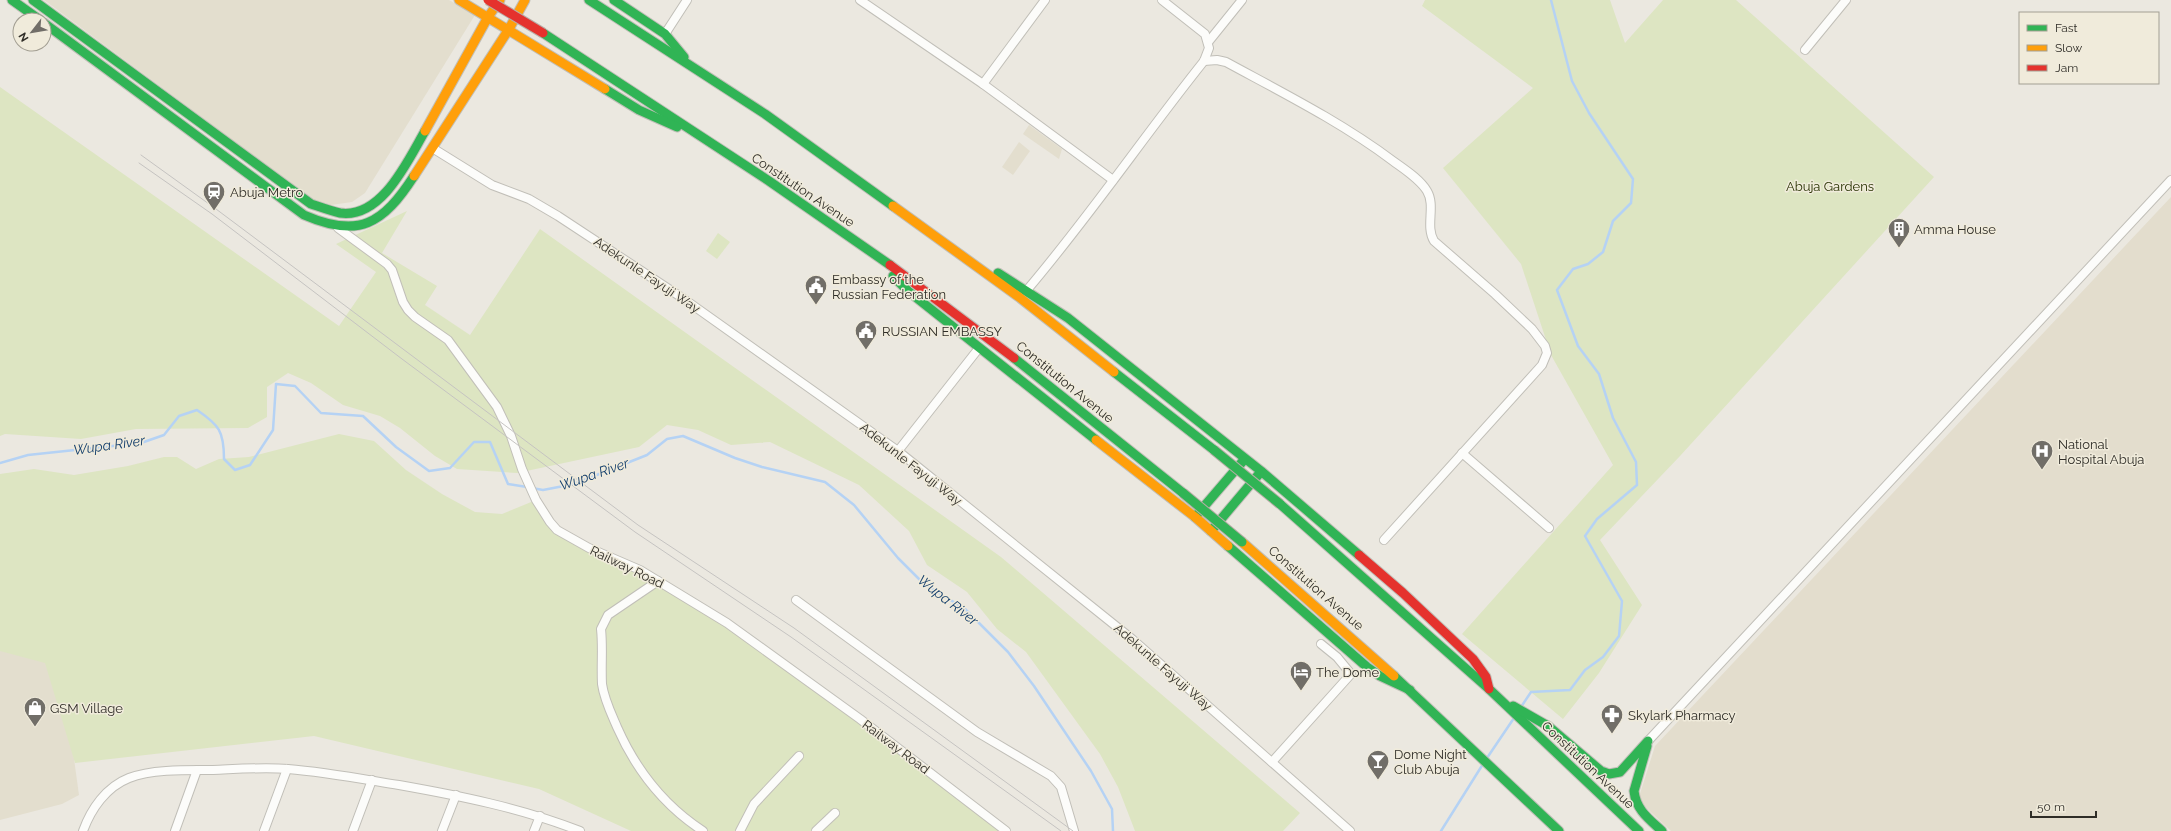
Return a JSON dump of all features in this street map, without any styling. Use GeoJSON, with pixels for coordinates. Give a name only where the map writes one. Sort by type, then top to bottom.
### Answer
{"type":"FeatureCollection","features":[{"type":"Feature","properties":{"kind":"main road"},"geometry":{"type":"LineString","coordinates":[[12,0],[29,12]]}},
{"type":"Feature","properties":{"kind":"main road"},"geometry":{"type":"LineString","coordinates":[[33,0],[311,204],[341,213],[355,212],[368,208],[390,188],[420,139],[488,17],[500,0]]}},
{"type":"Feature","properties":{"kind":"main road"},"geometry":{"type":"LineString","coordinates":[[459,0],[509,29],[639,110],[712,143]]}},
{"type":"Feature","properties":{"kind":"main road","name":"Constitution Avenue"},"geometry":{"type":"LineString","coordinates":[[488,0],[712,143],[880,258],[987,337],[1183,493],[1242,542],[1410,690],[1558,830]]}},
{"type":"Feature","properties":{"kind":"main road"},"geometry":{"type":"LineString","coordinates":[[52,29],[304,215],[321,223],[338,228],[359,226],[377,220],[389,211],[434,149],[509,29],[525,0]]}},
{"type":"Feature","properties":{"kind":"main road","name":"Constitution Avenue"},"geometry":{"type":"LineString","coordinates":[[589,0],[764,114],[1019,297],[1214,450],[1280,504],[1489,689],[1640,831]]}},
{"type":"Feature","properties":{"kind":"main road"},"geometry":{"type":"LineString","coordinates":[[614,0],[665,34],[693,67]]}},
{"type":"Feature","properties":{"kind":"main road"},"geometry":{"type":"LineString","coordinates":[[934,237],[1027,290],[1068,318],[1246,458],[1403,593],[1473,659],[1486,677],[1489,689]]}},
{"type":"Feature","properties":{"kind":"main road"},"geometry":{"type":"LineString","coordinates":[[880,258],[908,291],[1195,517],[1367,667],[1380,676],[1410,690]]}},
{"type":"Feature","properties":{"kind":"main road"},"geometry":{"type":"LineString","coordinates":[[1195,517],[1246,458]]}},
{"type":"Feature","properties":{"kind":"main road"},"geometry":{"type":"LineString","coordinates":[[1211,531],[1261,471]]}},
{"type":"Feature","properties":{"kind":"main road"},"geometry":{"type":"LineString","coordinates":[[1498,698],[1543,722],[1601,771],[1609,774],[1616,773],[1624,769],[1648,741]]}},
{"type":"Feature","properties":{"kind":"main road"},"geometry":{"type":"LineString","coordinates":[[1648,741],[1634,791],[1634,799],[1638,808],[1662,831]]}},
{"type":"Feature","properties":{"kind":"street"},"geometry":{"type":"LineString","coordinates":[[665,34],[687,0]]}},
{"type":"Feature","properties":{"kind":"street"},"geometry":{"type":"LineString","coordinates":[[860,0],[983,84],[1113,180]]}},
{"type":"Feature","properties":{"kind":"street"},"geometry":{"type":"LineString","coordinates":[[983,84],[1045,0]]}},
{"type":"Feature","properties":{"kind":"street"},"geometry":{"type":"LineString","coordinates":[[1027,290],[1204,61],[1210,48],[1209,41],[1205,34],[1162,0]]}},
{"type":"Feature","properties":{"kind":"street"},"geometry":{"type":"LineString","coordinates":[[1209,41],[1242,0]]}},
{"type":"Feature","properties":{"kind":"street"},"geometry":{"type":"LineString","coordinates":[[1805,50],[1846,0]]}},
{"type":"Feature","properties":{"kind":"street"},"geometry":{"type":"LineString","coordinates":[[1204,61],[1216,60],[1226,62],[1293,98],[1370,144],[1409,173],[1427,190],[1429,197],[1431,231],[1434,241],[1521,317],[1545,346],[1547,353],[1542,366],[1384,540]]}},
{"type":"Feature","properties":{"kind":"street","name":"Adekunle Fayuji Way"},"geometry":{"type":"LineString","coordinates":[[434,149],[492,185],[529,199],[558,216],[684,299],[898,451],[1132,640],[1350,831]]}},
{"type":"Feature","properties":{"kind":"street"},"geometry":{"type":"LineString","coordinates":[[1648,741],[2171,180]]}},
{"type":"Feature","properties":{"kind":"street","name":"Railway Road"},"geometry":{"type":"LineString","coordinates":[[338,228],[387,264],[392,270],[403,302],[408,310],[443,336],[497,407],[511,436],[522,469],[536,500],[550,522],[566,536],[634,567],[658,580],[726,623],[860,719],[1006,831]]}},
{"type":"Feature","properties":{"kind":"street"},"geometry":{"type":"LineString","coordinates":[[898,451],[979,348]]}},
{"type":"Feature","properties":{"kind":"street"},"geometry":{"type":"LineString","coordinates":[[1462,454],[1549,528]]}},
{"type":"Feature","properties":{"kind":"street"},"geometry":{"type":"LineString","coordinates":[[658,580],[608,615],[603,622],[601,629],[602,684],[611,712],[629,754],[639,769],[675,811],[703,831]]}},
{"type":"Feature","properties":{"kind":"street"},"geometry":{"type":"LineString","coordinates":[[796,600],[977,732],[1051,776],[1061,787],[1074,831]]}},
{"type":"Feature","properties":{"kind":"street"},"geometry":{"type":"LineString","coordinates":[[1272,762],[1351,674],[1337,657],[1321,644]]}},
{"type":"Feature","properties":{"kind":"street"},"geometry":{"type":"LineString","coordinates":[[740,831],[754,804],[799,756]]}},
{"type":"Feature","properties":{"kind":"street"},"geometry":{"type":"LineString","coordinates":[[264,831],[287,769]]}},
{"type":"Feature","properties":{"kind":"street"},"geometry":{"type":"LineString","coordinates":[[83,831],[99,801],[108,791],[129,778],[154,773],[197,770],[287,769],[372,780],[456,795],[540,816],[580,831]]}},
{"type":"Feature","properties":{"kind":"street"},"geometry":{"type":"LineString","coordinates":[[175,831],[197,770]]}},
{"type":"Feature","properties":{"kind":"street"},"geometry":{"type":"LineString","coordinates":[[353,831],[372,780]]}},
{"type":"Feature","properties":{"kind":"street"},"geometry":{"type":"LineString","coordinates":[[442,831],[456,795]]}},
{"type":"Feature","properties":{"kind":"street"},"geometry":{"type":"LineString","coordinates":[[816,831],[834,813]]}},
{"type":"Feature","properties":{"kind":"street"},"geometry":{"type":"LineString","coordinates":[[534,831],[540,816]]}},
{"type":"Feature","properties":{"kind":"shaded area"},"geometry":{"type":"Polygon","coordinates":[[[44,0],[449,0],[475,15],[365,193],[352,202],[331,205],[313,200],[44,0]]]}},
{"type":"Feature","properties":{"kind":"shaded area"},"geometry":{"type":"Polygon","coordinates":[[[1029,125],[1062,149],[1059,159],[1023,134],[1029,125]]]}},
{"type":"Feature","properties":{"kind":"shaded area"},"geometry":{"type":"Polygon","coordinates":[[[1019,142],[1030,151],[1013,175],[1002,167],[1019,142]]]}},
{"type":"Feature","properties":{"kind":"shaded area","name":"National Hospital Abuja"},"geometry":{"type":"Polygon","coordinates":[[[2171,197],[2171,831],[1671,831],[1638,800],[1655,746],[2171,197]]]}},
{"type":"Feature","properties":{"kind":"shaded area","name":"GSM Village"},"geometry":{"type":"Polygon","coordinates":[[[0,645],[61,664],[79,795],[62,804],[0,820],[0,645]]]}},
{"type":"Feature","properties":{"kind":"green space","name":"Abuja Gardens"},"geometry":{"type":"Polygon","coordinates":[[[1425,0],[1610,0],[1625,43],[1663,0],[1736,0],[1934,177],[1680,456],[1600,540],[1642,605],[1599,673],[1563,719],[1462,634],[1613,465],[1551,355],[1521,264],[1443,168],[1533,88],[1422,6],[1425,0]]]}},
{"type":"Feature","properties":{"kind":"green space"},"geometry":{"type":"Polygon","coordinates":[[[0,87],[339,326],[376,272],[336,244],[407,211],[382,253],[437,286],[425,305],[470,335],[540,229],[1001,557],[1300,813],[1283,831],[1135,831],[1118,787],[1100,754],[1026,652],[997,629],[967,592],[927,565],[909,531],[859,485],[770,442],[731,445],[698,430],[667,425],[639,447],[517,473],[457,469],[435,456],[400,428],[380,416],[343,405],[311,383],[288,373],[267,387],[267,417],[248,428],[136,429],[81,439],[5,434],[0,436],[0,87]]]}},
{"type":"Feature","properties":{"kind":"green space"},"geometry":{"type":"Polygon","coordinates":[[[718,233],[730,242],[717,259],[706,251],[718,233]]]}},
{"type":"Feature","properties":{"kind":"green space"},"geometry":{"type":"Polygon","coordinates":[[[339,434],[374,441],[406,470],[442,494],[475,512],[502,514],[536,500],[550,522],[727,623],[1006,831],[631,831],[539,789],[314,736],[75,763],[45,663],[0,651],[0,474],[34,469],[74,475],[128,466],[164,457],[177,457],[196,469],[219,459],[249,457],[339,434]]]}},
{"type":"Feature","properties":{"kind":"waterway"},"geometry":{"type":"LineString","coordinates":[[1521,707],[1531,692],[1570,690],[1585,670],[1603,657],[1619,636],[1622,601],[1585,536],[1597,519],[1637,485],[1636,462],[1613,418],[1599,374],[1578,346],[1557,290],[1573,269],[1588,264],[1603,252],[1613,221],[1631,203],[1633,179],[1589,113],[1572,81],[1551,0]]}},
{"type":"Feature","properties":{"kind":"waterway","name":"Wupa River"},"geometry":{"type":"LineString","coordinates":[[0,463],[28,455],[141,443],[164,435],[179,416],[197,410],[210,420],[219,430],[223,442],[224,459],[235,470],[250,465],[273,430],[276,384],[295,386],[321,413],[363,416],[396,447],[429,471],[450,468],[474,442],[490,442],[508,484],[527,487]]}},
{"type":"Feature","properties":{"kind":"waterway","name":"Wupa River"},"geometry":{"type":"LineString","coordinates":[[532,488],[543,490],[574,484],[647,455],[667,439],[683,436],[735,458],[762,467],[825,482],[854,505],[898,558],[923,583],[965,609],[1008,652],[1034,686],[1091,771],[1112,809],[1113,831]]}},
{"type":"Feature","properties":{"kind":"waterway"},"geometry":{"type":"LineString","coordinates":[[1487,758],[1514,718]]}},
{"type":"Feature","properties":{"kind":"waterway"},"geometry":{"type":"LineString","coordinates":[[1441,831],[1483,764]]}},
{"type":"Feature","properties":{"kind":"tram line"},"geometry":{"type":"LineString","coordinates":[[141,155],[216,209],[638,525],[794,628],[1073,831]]}},
{"type":"Feature","properties":{"kind":"tram line"},"geometry":{"type":"LineString","coordinates":[[139,163],[212,214],[402,359],[635,532],[791,637],[1061,831]]}},
{"type":"Feature","properties":{"kind":"traffic: fast"},"geometry":{"type":"LineString","coordinates":[[12,0],[29,12]]}},
{"type":"Feature","properties":{"kind":"traffic: fast"},"geometry":{"type":"LineString","coordinates":[[33,0],[311,204],[322,208],[340,213],[355,212],[369,207],[392,185],[402,171],[425,131]]}},
{"type":"Feature","properties":{"kind":"traffic: fast"},"geometry":{"type":"LineString","coordinates":[[589,0],[765,114],[893,206]]}},
{"type":"Feature","properties":{"kind":"traffic: fast"},"geometry":{"type":"LineString","coordinates":[[614,0],[665,34],[684,57]]}},
{"type":"Feature","properties":{"kind":"traffic: fast"},"geometry":{"type":"LineString","coordinates":[[52,29],[304,215],[340,226],[355,226],[368,222],[380,216],[391,206],[414,176]]}},
{"type":"Feature","properties":{"kind":"traffic: fast"},"geometry":{"type":"LineString","coordinates":[[543,33],[769,181],[890,265]]}},
{"type":"Feature","properties":{"kind":"traffic: fast"},"geometry":{"type":"LineString","coordinates":[[605,89],[639,110],[677,127]]}},
{"type":"Feature","properties":{"kind":"traffic: fast"},"geometry":{"type":"LineString","coordinates":[[998,273],[1068,318],[1261,471],[1359,555]]}},
{"type":"Feature","properties":{"kind":"traffic: fast"},"geometry":{"type":"LineString","coordinates":[[893,276],[908,291],[1096,440]]}},
{"type":"Feature","properties":{"kind":"traffic: fast"},"geometry":{"type":"LineString","coordinates":[[1014,358],[1183,493]]}},
{"type":"Feature","properties":{"kind":"traffic: fast"},"geometry":{"type":"LineString","coordinates":[[1114,372],[1214,450]]}},
{"type":"Feature","properties":{"kind":"traffic: fast"},"geometry":{"type":"LineString","coordinates":[[1214,450],[1280,504]]}},
{"type":"Feature","properties":{"kind":"traffic: fast"},"geometry":{"type":"LineString","coordinates":[[1195,517],[1243,461]]}},
{"type":"Feature","properties":{"kind":"traffic: fast"},"geometry":{"type":"LineString","coordinates":[[1211,531],[1259,474]]}},
{"type":"Feature","properties":{"kind":"traffic: fast"},"geometry":{"type":"LineString","coordinates":[[1183,493],[1242,542]]}},
{"type":"Feature","properties":{"kind":"traffic: fast"},"geometry":{"type":"LineString","coordinates":[[1280,504],[1489,689],[1639,831]]}},
{"type":"Feature","properties":{"kind":"traffic: fast"},"geometry":{"type":"LineString","coordinates":[[1228,546],[1367,667],[1380,676],[1410,690]]}},
{"type":"Feature","properties":{"kind":"traffic: fast"},"geometry":{"type":"LineString","coordinates":[[1394,676],[1559,831]]}},
{"type":"Feature","properties":{"kind":"traffic: fast"},"geometry":{"type":"LineString","coordinates":[[1513,706],[1548,726],[1601,771],[1609,774],[1620,772],[1648,741]]}},
{"type":"Feature","properties":{"kind":"traffic: fast"},"geometry":{"type":"LineString","coordinates":[[1647,746],[1634,791],[1635,798],[1644,814],[1662,831]]}},
{"type":"Feature","properties":{"kind":"traffic: slow"},"geometry":{"type":"LineString","coordinates":[[459,0],[605,89]]}},
{"type":"Feature","properties":{"kind":"traffic: slow"},"geometry":{"type":"LineString","coordinates":[[425,131],[488,17],[500,0]]}},
{"type":"Feature","properties":{"kind":"traffic: slow"},"geometry":{"type":"LineString","coordinates":[[414,176],[509,29],[525,0]]}},
{"type":"Feature","properties":{"kind":"traffic: slow"},"geometry":{"type":"LineString","coordinates":[[893,206],[1019,297],[1114,372]]}},
{"type":"Feature","properties":{"kind":"traffic: slow"},"geometry":{"type":"LineString","coordinates":[[1096,440],[1195,517],[1228,546]]}},
{"type":"Feature","properties":{"kind":"traffic: slow"},"geometry":{"type":"LineString","coordinates":[[1242,542],[1394,676]]}},
{"type":"Feature","properties":{"kind":"traffic: jam"},"geometry":{"type":"LineString","coordinates":[[488,0],[543,33]]}},
{"type":"Feature","properties":{"kind":"traffic: jam"},"geometry":{"type":"LineString","coordinates":[[890,265],[1014,358]]}},
{"type":"Feature","properties":{"kind":"traffic: jam"},"geometry":{"type":"LineString","coordinates":[[1359,555],[1403,593],[1473,659],[1486,677],[1489,689]]}},
{"type":"Feature","properties":{"kind":"place","name":"Abuja Metro"},"geometry":{"type":"Point","coordinates":[214,212]}},
{"type":"Feature","properties":{"kind":"place","name":"Amma House"},"geometry":{"type":"Point","coordinates":[1899,248]}},
{"type":"Feature","properties":{"kind":"place","name":"Embassy of the Russian Federation"},"geometry":{"type":"Point","coordinates":[816,306]}},
{"type":"Feature","properties":{"kind":"place","name":"RUSSIAN EMBASSY"},"geometry":{"type":"Point","coordinates":[866,350]}},
{"type":"Feature","properties":{"kind":"place","name":"National Hospital Abuja"},"geometry":{"type":"Point","coordinates":[2042,470]}},
{"type":"Feature","properties":{"kind":"place","name":"The Dome"},"geometry":{"type":"Point","coordinates":[1301,692]}},
{"type":"Feature","properties":{"kind":"place","name":"GSM Village"},"geometry":{"type":"Point","coordinates":[35,728]}},
{"type":"Feature","properties":{"kind":"place","name":"Skylark Pharmacy"},"geometry":{"type":"Point","coordinates":[1612,734]}},
{"type":"Feature","properties":{"kind":"place","name":"Dome Night Club Abuja"},"geometry":{"type":"Point","coordinates":[1378,780]}}]}
